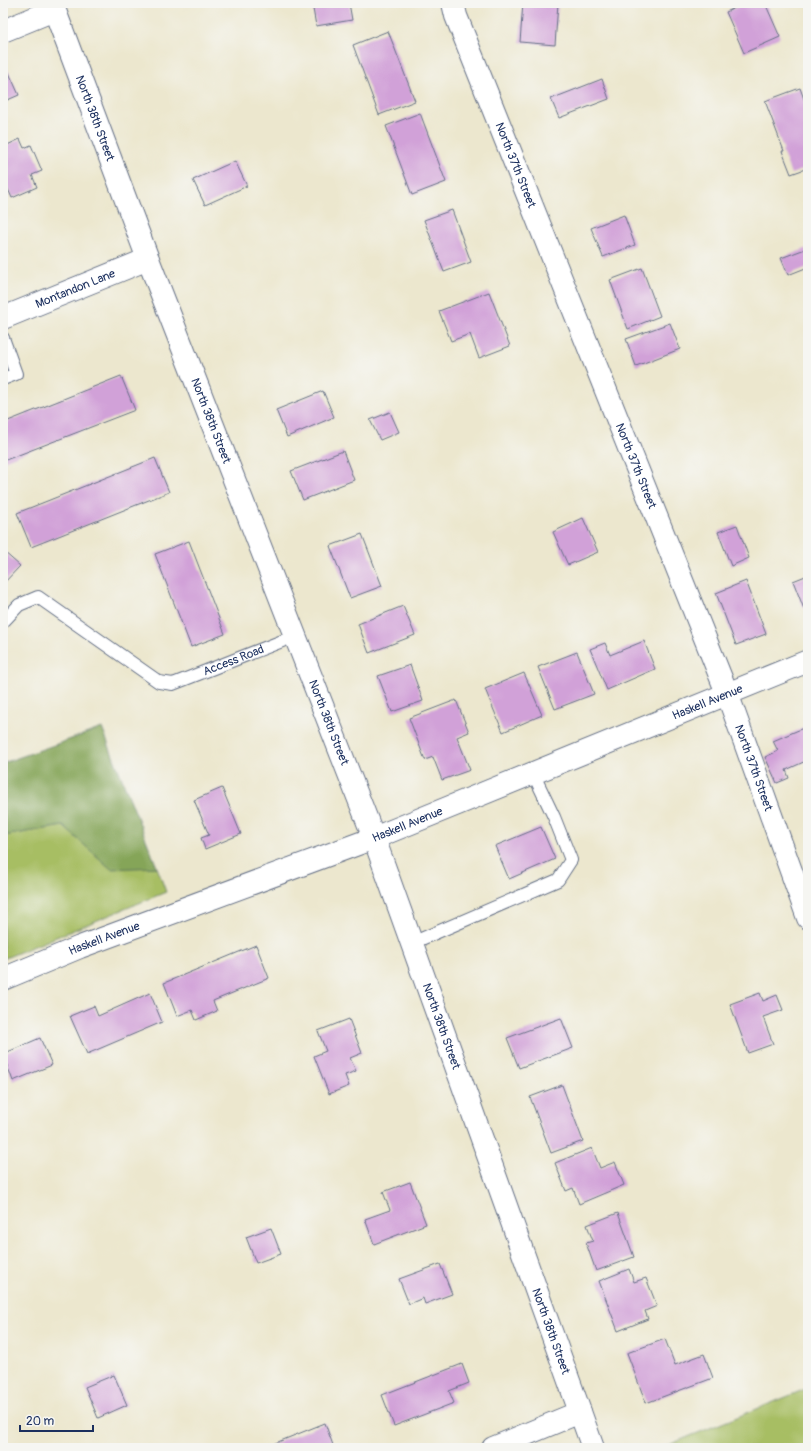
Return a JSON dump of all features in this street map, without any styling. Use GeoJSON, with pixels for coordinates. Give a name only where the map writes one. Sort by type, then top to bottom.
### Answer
{"type":"FeatureCollection","features":[{"type":"Feature","properties":{"kind":"street"},"geometry":{"type":"LineString","coordinates":[[3,31],[53,7]]}},
{"type":"Feature","properties":{"kind":"street","name":"North 38th Street"},"geometry":{"type":"LineString","coordinates":[[53,7],[148,260],[374,838],[593,1448]]}},
{"type":"Feature","properties":{"kind":"street","name":"North 37th Street"},"geometry":{"type":"LineString","coordinates":[[455,10],[727,693],[808,918]]}},
{"type":"Feature","properties":{"kind":"street","name":"Montandon Lane"},"geometry":{"type":"LineString","coordinates":[[3,318],[148,260]]}},
{"type":"Feature","properties":{"kind":"street","name":"Haskell Avenue"},"geometry":{"type":"LineString","coordinates":[[3,979],[80,947],[374,838],[808,661]]}},
{"type":"Feature","properties":{"kind":"street"},"geometry":{"type":"LineString","coordinates":[[494,1448],[580,1412]]}},
{"type":"Feature","properties":{"kind":"lane"},"geometry":{"type":"LineString","coordinates":[[3,338],[16,374],[3,379]]}},
{"type":"Feature","properties":{"kind":"lane","name":"Access Road"},"geometry":{"type":"LineString","coordinates":[[3,622],[19,605],[38,597],[159,682],[173,684],[295,636]]}},
{"type":"Feature","properties":{"kind":"lane"},"geometry":{"type":"LineString","coordinates":[[412,943],[558,880],[571,860],[554,817],[533,773]]}},
{"type":"Feature","properties":{"kind":"green space"},"geometry":{"type":"Polygon","coordinates":[[[102,728],[157,867],[111,869],[63,826],[3,836],[3,763],[102,728]]]}},
{"type":"Feature","properties":{"kind":"green space"},"geometry":{"type":"Polygon","coordinates":[[[63,826],[111,868],[157,867],[166,892],[3,959],[3,836],[63,826]]]}},
{"type":"Feature","properties":{"kind":"green space"},"geometry":{"type":"Polygon","coordinates":[[[808,1388],[808,1448],[661,1448],[808,1388]]]}},
{"type":"Feature","properties":{"kind":"building"},"geometry":{"type":"Polygon","coordinates":[[[312,3],[349,3],[352,20],[316,26],[312,3]]]}},
{"type":"Feature","properties":{"kind":"building"},"geometry":{"type":"Polygon","coordinates":[[[523,3],[558,3],[555,45],[520,42],[523,3]]]}},
{"type":"Feature","properties":{"kind":"building"},"geometry":{"type":"Polygon","coordinates":[[[746,3],[765,3],[780,37],[744,53],[726,12],[746,3]]]}},
{"type":"Feature","properties":{"kind":"building"},"geometry":{"type":"Polygon","coordinates":[[[388,31],[415,101],[379,115],[353,45],[388,31]]]}},
{"type":"Feature","properties":{"kind":"building"},"geometry":{"type":"Polygon","coordinates":[[[6,66],[19,95],[3,102],[3,67],[6,66]]]}},
{"type":"Feature","properties":{"kind":"building"},"geometry":{"type":"Polygon","coordinates":[[[602,79],[609,99],[559,118],[551,99],[602,79]]]}},
{"type":"Feature","properties":{"kind":"building"},"geometry":{"type":"Polygon","coordinates":[[[800,88],[808,110],[808,168],[791,174],[765,101],[800,88]]]}},
{"type":"Feature","properties":{"kind":"building"},"geometry":{"type":"Polygon","coordinates":[[[420,113],[446,182],[412,195],[386,126],[420,113]]]}},
{"type":"Feature","properties":{"kind":"building"},"geometry":{"type":"Polygon","coordinates":[[[20,139],[24,148],[31,145],[42,171],[32,175],[37,187],[12,198],[3,178],[3,147],[20,139]]]}},
{"type":"Feature","properties":{"kind":"building"},"geometry":{"type":"Polygon","coordinates":[[[235,161],[247,186],[205,205],[193,180],[235,161]]]}},
{"type":"Feature","properties":{"kind":"building"},"geometry":{"type":"Polygon","coordinates":[[[452,210],[471,262],[444,272],[424,220],[452,210]]]}},
{"type":"Feature","properties":{"kind":"building"},"geometry":{"type":"Polygon","coordinates":[[[624,215],[635,245],[603,257],[591,228],[624,215]]]}},
{"type":"Feature","properties":{"kind":"building"},"geometry":{"type":"Polygon","coordinates":[[[808,248],[808,267],[788,275],[781,258],[808,248]]]}},
{"type":"Feature","properties":{"kind":"building"},"geometry":{"type":"Polygon","coordinates":[[[642,268],[660,316],[628,329],[610,280],[642,268]]]}},
{"type":"Feature","properties":{"kind":"building"},"geometry":{"type":"Polygon","coordinates":[[[489,292],[510,346],[479,358],[470,334],[451,341],[439,311],[489,292]]]}},
{"type":"Feature","properties":{"kind":"building"},"geometry":{"type":"Polygon","coordinates":[[[670,323],[680,349],[636,366],[626,339],[670,323]]]}},
{"type":"Feature","properties":{"kind":"building"},"geometry":{"type":"Polygon","coordinates":[[[121,376],[135,410],[3,461],[3,423],[121,376]]]}},
{"type":"Feature","properties":{"kind":"building"},"geometry":{"type":"Polygon","coordinates":[[[323,391],[334,417],[287,437],[276,410],[323,391]]]}},
{"type":"Feature","properties":{"kind":"building"},"geometry":{"type":"Polygon","coordinates":[[[390,412],[399,432],[380,440],[370,420],[390,412]]]}},
{"type":"Feature","properties":{"kind":"building"},"geometry":{"type":"Polygon","coordinates":[[[343,451],[354,480],[303,500],[291,471],[343,451]]]}},
{"type":"Feature","properties":{"kind":"building"},"geometry":{"type":"Polygon","coordinates":[[[155,458],[169,492],[31,547],[17,513],[155,458]]]}},
{"type":"Feature","properties":{"kind":"building"},"geometry":{"type":"Polygon","coordinates":[[[583,518],[598,552],[568,565],[553,532],[583,518]]]}},
{"type":"Feature","properties":{"kind":"building"},"geometry":{"type":"Polygon","coordinates":[[[737,525],[749,558],[731,566],[718,532],[737,525]]]}},
{"type":"Feature","properties":{"kind":"building"},"geometry":{"type":"Polygon","coordinates":[[[362,534],[382,586],[350,598],[330,546],[362,534]]]}},
{"type":"Feature","properties":{"kind":"building"},"geometry":{"type":"Polygon","coordinates":[[[189,541],[225,634],[191,647],[155,554],[189,541]]]}},
{"type":"Feature","properties":{"kind":"building"},"geometry":{"type":"Polygon","coordinates":[[[3,551],[20,566],[3,584],[3,551]]]}},
{"type":"Feature","properties":{"kind":"building"},"geometry":{"type":"Polygon","coordinates":[[[808,575],[808,607],[804,609],[793,581],[808,575]]]}},
{"type":"Feature","properties":{"kind":"building"},"geometry":{"type":"Polygon","coordinates":[[[746,581],[766,634],[736,645],[716,593],[746,581]]]}},
{"type":"Feature","properties":{"kind":"building"},"geometry":{"type":"Polygon","coordinates":[[[403,606],[415,635],[369,653],[358,624],[403,606]]]}},
{"type":"Feature","properties":{"kind":"building"},"geometry":{"type":"Polygon","coordinates":[[[644,641],[655,669],[607,690],[590,649],[605,643],[610,655],[644,641]]]}},
{"type":"Feature","properties":{"kind":"building"},"geometry":{"type":"Polygon","coordinates":[[[577,652],[594,694],[555,709],[538,667],[577,652]]]}},
{"type":"Feature","properties":{"kind":"building"},"geometry":{"type":"Polygon","coordinates":[[[410,665],[423,701],[392,712],[378,676],[410,665]]]}},
{"type":"Feature","properties":{"kind":"building"},"geometry":{"type":"Polygon","coordinates":[[[524,673],[542,715],[503,732],[485,689],[524,673]]]}},
{"type":"Feature","properties":{"kind":"building"},"geometry":{"type":"Polygon","coordinates":[[[456,700],[469,732],[457,737],[470,770],[442,780],[433,757],[425,760],[409,718],[456,700]]]}},
{"type":"Feature","properties":{"kind":"building"},"geometry":{"type":"Polygon","coordinates":[[[808,726],[808,760],[786,770],[789,778],[777,783],[765,757],[778,751],[773,741],[808,726]]]}},
{"type":"Feature","properties":{"kind":"building"},"geometry":{"type":"Polygon","coordinates":[[[222,788],[241,834],[205,849],[201,838],[209,835],[194,800],[222,788]]]}},
{"type":"Feature","properties":{"kind":"building"},"geometry":{"type":"Polygon","coordinates":[[[541,827],[555,859],[509,879],[495,846],[541,827]]]}},
{"type":"Feature","properties":{"kind":"building"},"geometry":{"type":"Polygon","coordinates":[[[256,945],[269,978],[213,1001],[217,1011],[196,1020],[192,1010],[177,1016],[164,983],[256,945]]]}},
{"type":"Feature","properties":{"kind":"building"},"geometry":{"type":"Polygon","coordinates":[[[150,993],[162,1022],[87,1054],[70,1016],[94,1006],[98,1016],[150,993]]]}},
{"type":"Feature","properties":{"kind":"building"},"geometry":{"type":"Polygon","coordinates":[[[760,993],[763,1001],[777,995],[783,1010],[763,1017],[773,1044],[748,1053],[730,1004],[760,993]]]}},
{"type":"Feature","properties":{"kind":"building"},"geometry":{"type":"Polygon","coordinates":[[[561,1018],[573,1048],[519,1068],[507,1038],[561,1018]]]}},
{"type":"Feature","properties":{"kind":"building"},"geometry":{"type":"Polygon","coordinates":[[[349,1019],[362,1053],[350,1058],[356,1071],[345,1075],[349,1086],[329,1094],[314,1056],[326,1051],[318,1031],[349,1019]]]}},
{"type":"Feature","properties":{"kind":"building"},"geometry":{"type":"Polygon","coordinates":[[[40,1038],[52,1065],[13,1081],[3,1054],[40,1038]]]}},
{"type":"Feature","properties":{"kind":"building"},"geometry":{"type":"Polygon","coordinates":[[[562,1085],[583,1141],[551,1153],[530,1097],[562,1085]]]}},
{"type":"Feature","properties":{"kind":"building"},"geometry":{"type":"Polygon","coordinates":[[[592,1148],[600,1168],[615,1162],[624,1185],[579,1204],[573,1188],[566,1191],[555,1163],[592,1148]]]}},
{"type":"Feature","properties":{"kind":"building"},"geometry":{"type":"Polygon","coordinates":[[[410,1182],[426,1224],[374,1244],[365,1219],[390,1210],[383,1192],[410,1182]]]}},
{"type":"Feature","properties":{"kind":"building"},"geometry":{"type":"Polygon","coordinates":[[[618,1213],[634,1257],[596,1271],[586,1243],[593,1241],[587,1225],[618,1213]]]}},
{"type":"Feature","properties":{"kind":"building"},"geometry":{"type":"Polygon","coordinates":[[[271,1228],[281,1254],[256,1263],[246,1237],[271,1228]]]}},
{"type":"Feature","properties":{"kind":"building"},"geometry":{"type":"Polygon","coordinates":[[[440,1264],[452,1294],[425,1304],[423,1298],[409,1304],[399,1279],[440,1264]]]}},
{"type":"Feature","properties":{"kind":"building"},"geometry":{"type":"Polygon","coordinates":[[[629,1269],[634,1282],[646,1278],[657,1306],[645,1311],[648,1319],[618,1331],[599,1281],[629,1269]]]}},
{"type":"Feature","properties":{"kind":"building"},"geometry":{"type":"Polygon","coordinates":[[[665,1339],[675,1365],[704,1354],[713,1378],[646,1403],[627,1353],[665,1339]]]}},
{"type":"Feature","properties":{"kind":"building"},"geometry":{"type":"Polygon","coordinates":[[[462,1364],[469,1383],[449,1391],[454,1403],[394,1426],[382,1395],[462,1364]]]}},
{"type":"Feature","properties":{"kind":"building"},"geometry":{"type":"Polygon","coordinates":[[[114,1375],[127,1405],[98,1418],[85,1387],[114,1375]]]}},
{"type":"Feature","properties":{"kind":"building"},"geometry":{"type":"Polygon","coordinates":[[[325,1423],[334,1448],[274,1448],[273,1444],[325,1423]]]}}]}
